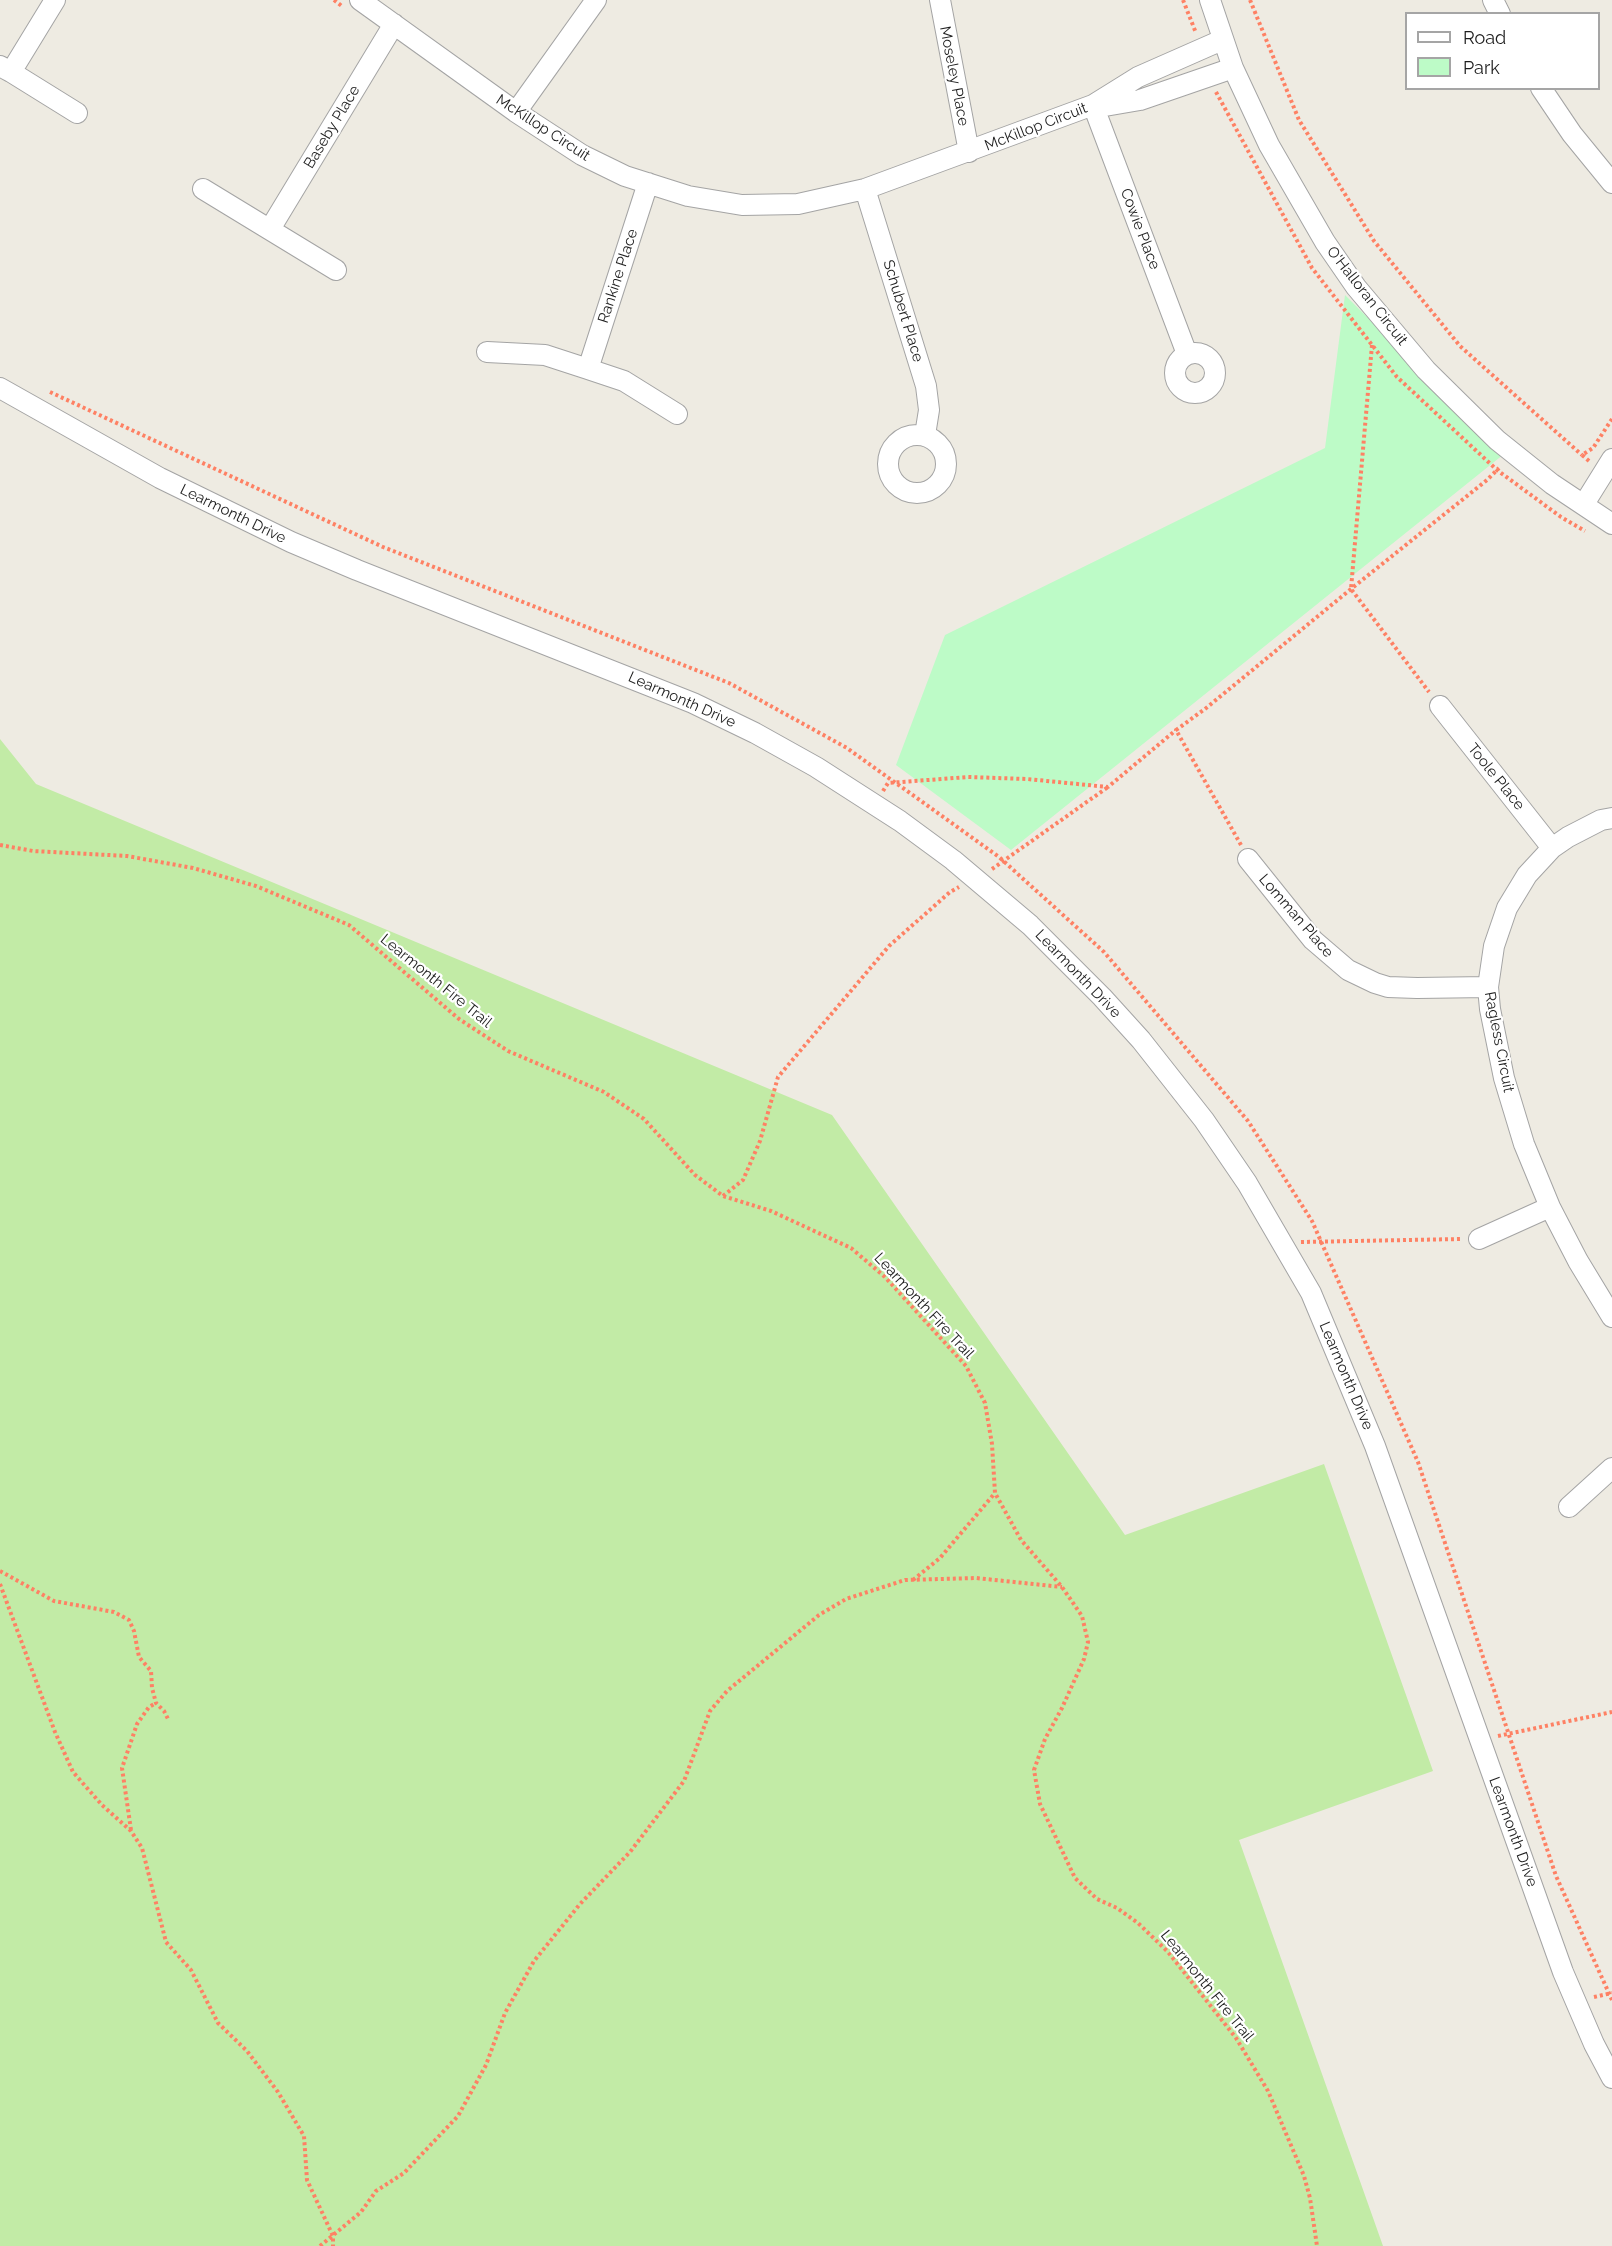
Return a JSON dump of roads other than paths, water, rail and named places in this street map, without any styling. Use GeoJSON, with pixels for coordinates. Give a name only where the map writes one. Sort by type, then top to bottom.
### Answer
{"type":"FeatureCollection","features":[{"type":"Feature","properties":{"kind":"street"},"geometry":{"type":"LineString","coordinates":[[55,0],[6,69],[77,113]]}},
{"type":"Feature","properties":{"kind":"street"},"geometry":{"type":"LineString","coordinates":[[516,112],[597,0]]}},
{"type":"Feature","properties":{"kind":"street","name":"Moseley Place"},"geometry":{"type":"LineString","coordinates":[[940,0],[969,152]]}},
{"type":"Feature","properties":{"kind":"street","name":"O'Halloran Circuit"},"geometry":{"type":"LineString","coordinates":[[1210,0],[1233,68],[1269,145],[1296,194],[1356,287],[1426,370],[1497,440],[1552,484],[1612,524]]}},
{"type":"Feature","properties":{"kind":"street","name":"McKillop Circuit"},"geometry":{"type":"LineString","coordinates":[[354,6],[394,24],[516,112],[582,155],[625,176],[688,196],[742,205],[798,204],[865,189],[1093,105],[1138,77],[1222,40]]}},
{"type":"Feature","properties":{"kind":"street","name":"Baseby Place"},"geometry":{"type":"LineString","coordinates":[[270,230],[394,24]]}},
{"type":"Feature","properties":{"kind":"street","name":"McKillop Circuit"},"geometry":{"type":"LineString","coordinates":[[1093,105],[1105,106],[1140,100],[1233,68]]}},
{"type":"Feature","properties":{"kind":"street"},"geometry":{"type":"LineString","coordinates":[[1543,90],[1572,134],[1612,183]]}},
{"type":"Feature","properties":{"kind":"street","name":"Cowie Place"},"geometry":{"type":"LineString","coordinates":[[1093,105],[1187,354]]}},
{"type":"Feature","properties":{"kind":"street","name":"Rankine Place"},"geometry":{"type":"LineString","coordinates":[[588,369],[648,183]]}},
{"type":"Feature","properties":{"kind":"street"},"geometry":{"type":"LineString","coordinates":[[203,189],[336,270]]}},
{"type":"Feature","properties":{"kind":"street","name":"Schubert Place"},"geometry":{"type":"LineString","coordinates":[[865,189],[926,386],[930,410],[925,435]]}},
{"type":"Feature","properties":{"kind":"street"},"geometry":{"type":"LineString","coordinates":[[487,352],[545,355],[588,369],[624,381],[677,414]]}},
{"type":"Feature","properties":{"kind":"street","name":"Learmonth Drive"},"geometry":{"type":"LineString","coordinates":[[0,388],[160,478],[291,542],[693,703],[755,733],[816,767],[900,821],[1030,925],[1102,997],[1142,1040],[1204,1120],[1247,1182],[1311,1293],[1375,1446],[1563,1972],[1594,2044],[1612,2078]]}},
{"type":"Feature","properties":{"kind":"street"},"geometry":{"type":"LineString","coordinates":[[1584,504],[1612,459]]}},
{"type":"Feature","properties":{"kind":"street","name":"Toole Place"},"geometry":{"type":"LineString","coordinates":[[1440,706],[1552,848]]}},
{"type":"Feature","properties":{"kind":"street","name":"Ragless Circuit"},"geometry":{"type":"LineString","coordinates":[[1612,818],[1601,820],[1568,837],[1552,848],[1527,874],[1507,908],[1494,946],[1488,987],[1490,1010],[1504,1078],[1524,1144],[1550,1207],[1578,1261],[1612,1317]]}},
{"type":"Feature","properties":{"kind":"street","name":"Lomman Place"},"geometry":{"type":"LineString","coordinates":[[1248,859],[1313,940],[1348,970],[1389,987],[1488,987]]}},
{"type":"Feature","properties":{"kind":"street"},"geometry":{"type":"LineString","coordinates":[[1479,1239],[1550,1207]]}},
{"type":"Feature","properties":{"kind":"street"},"geometry":{"type":"LineString","coordinates":[[1569,1507],[1612,1468]]}}]}
